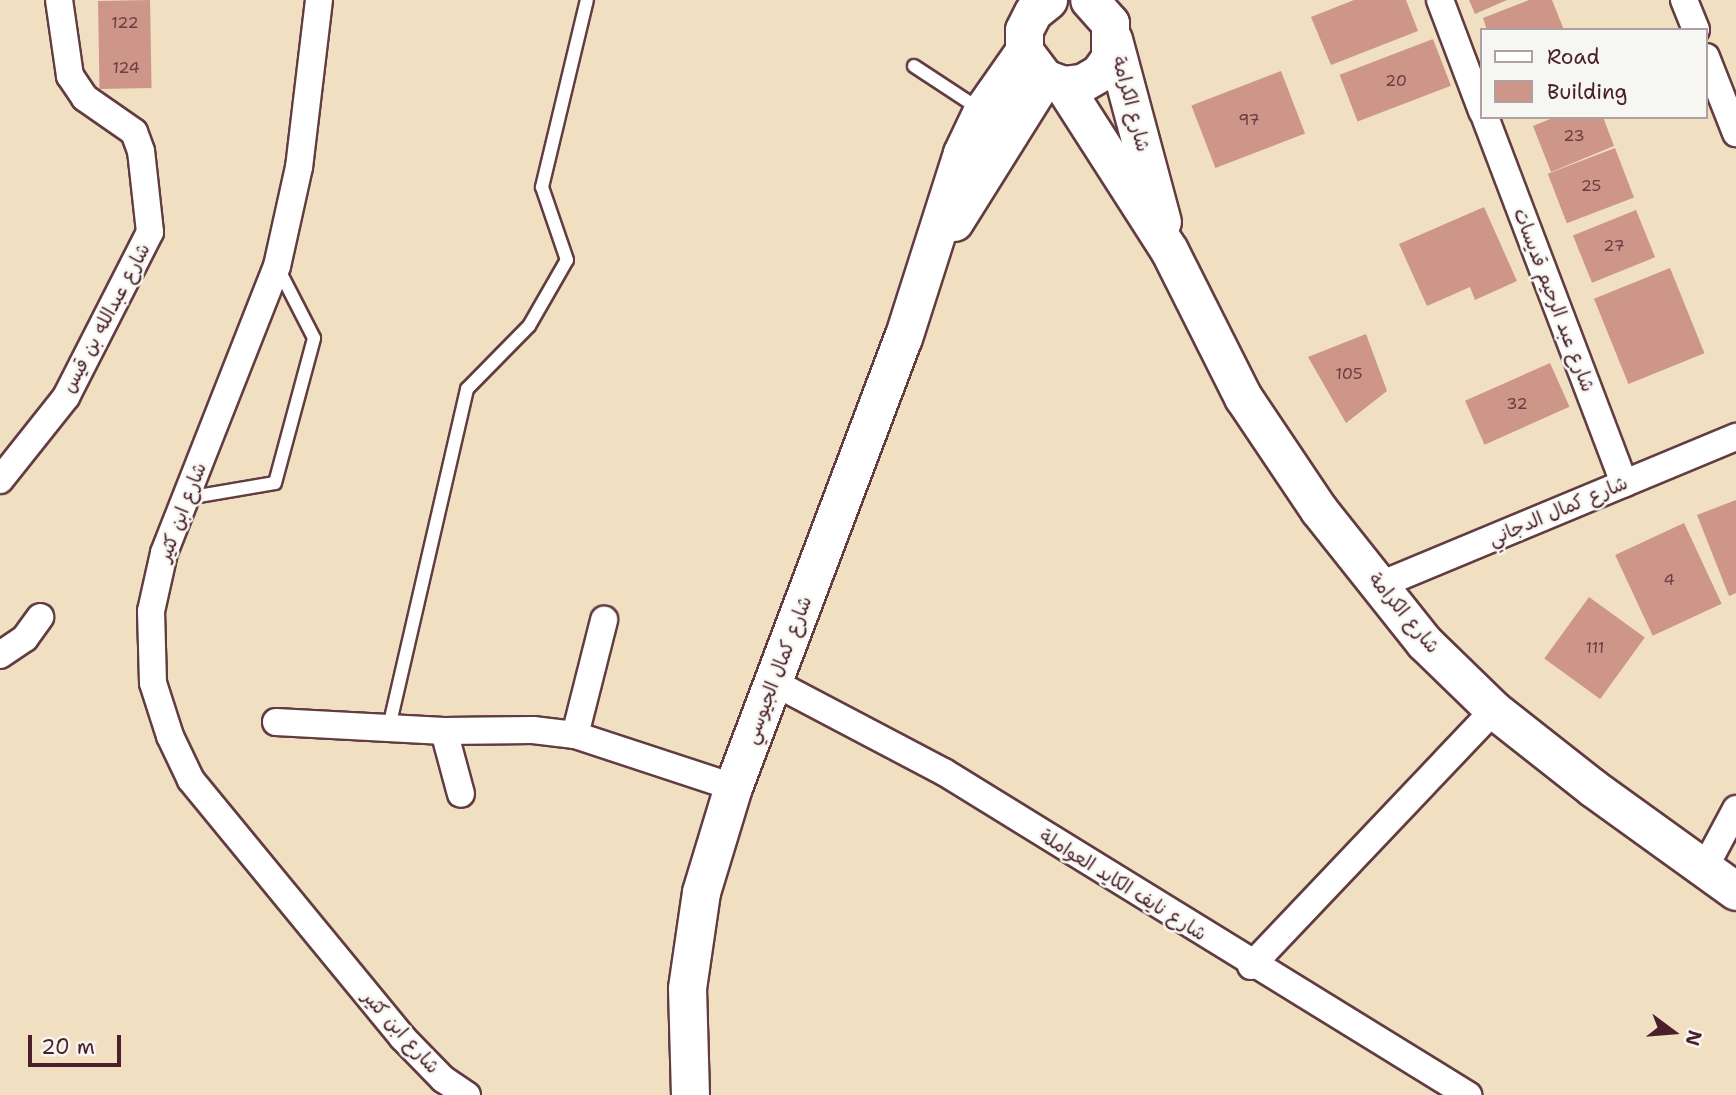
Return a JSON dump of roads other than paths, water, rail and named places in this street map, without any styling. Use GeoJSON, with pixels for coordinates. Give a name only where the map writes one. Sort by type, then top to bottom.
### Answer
{"type":"FeatureCollection","features":[{"type":"Feature","properties":{"kind":"street","name":"شارع عبدالله بن قيس"},"geometry":{"type":"LineString","coordinates":[[0,480],[66,397],[150,232],[141,151],[134,132],[85,99],[70,76],[59,0]]}},
{"type":"Feature","properties":{"kind":"street","name":"شارع ابن كثير"},"geometry":{"type":"LineString","coordinates":[[319,0],[299,167],[277,266],[164,553],[151,611],[153,683],[170,736],[191,780],[394,1026],[443,1079],[467,1095]]}},
{"type":"Feature","properties":{"kind":"street"},"geometry":{"type":"LineString","coordinates":[[1440,0],[1480,106]]}},
{"type":"Feature","properties":{"kind":"street"},"geometry":{"type":"LineString","coordinates":[[1684,0],[1695,28]]}},
{"type":"Feature","properties":{"kind":"street"},"geometry":{"type":"LineString","coordinates":[[1037,4],[1024,30],[1044,72],[1082,83],[1099,73],[1110,58],[1100,12]]}},
{"type":"Feature","properties":{"kind":"street","name":"شارع الكرامة"},"geometry":{"type":"LineString","coordinates":[[1100,12],[1169,250]]}},
{"type":"Feature","properties":{"kind":"street"},"geometry":{"type":"LineString","coordinates":[[1708,62],[1736,133]]}},
{"type":"Feature","properties":{"kind":"street","name":"شارع كمال الجيوسي"},"geometry":{"type":"LineString","coordinates":[[690,1095],[687,988],[701,892],[733,787],[929,257],[950,184],[982,111],[1044,72]]}},
{"type":"Feature","properties":{"kind":"street","name":"شارع كمال الجيوسي"},"geometry":{"type":"LineString","coordinates":[[929,257],[1044,72]]}},
{"type":"Feature","properties":{"kind":"street","name":"شارع الكرامة"},"geometry":{"type":"LineString","coordinates":[[1044,72],[1169,250],[1243,397],[1319,510],[1424,642],[1494,710],[1736,891]]}},
{"type":"Feature","properties":{"kind":"street","name":"شارع عبد الرحيم قديسات"},"geometry":{"type":"LineString","coordinates":[[1486,119],[1624,483]]}},
{"type":"Feature","properties":{"kind":"street","name":"شارع كمال الدجاني"},"geometry":{"type":"LineString","coordinates":[[1380,585],[1736,437]]}},
{"type":"Feature","properties":{"kind":"street"},"geometry":{"type":"LineString","coordinates":[[0,655],[25,638],[40,617]]}},
{"type":"Feature","properties":{"kind":"street"},"geometry":{"type":"LineString","coordinates":[[575,735],[604,620]]}},
{"type":"Feature","properties":{"kind":"street","name":"شارع نايف الكايد العواملة"},"geometry":{"type":"LineString","coordinates":[[773,682],[944,772],[1251,966],[1468,1095]]}},
{"type":"Feature","properties":{"kind":"street"},"geometry":{"type":"LineString","coordinates":[[1251,966],[1494,710]]}},
{"type":"Feature","properties":{"kind":"street"},"geometry":{"type":"LineString","coordinates":[[276,722],[444,731],[533,730],[575,735],[733,787]]}},
{"type":"Feature","properties":{"kind":"street"},"geometry":{"type":"LineString","coordinates":[[444,731],[461,794]]}},
{"type":"Feature","properties":{"kind":"street"},"geometry":{"type":"LineString","coordinates":[[1704,869],[1736,809]]}},
{"type":"Feature","properties":{"kind":"lane"},"geometry":{"type":"LineString","coordinates":[[389,727],[467,389],[530,326],[567,260],[542,187],[587,0]]}},
{"type":"Feature","properties":{"kind":"lane"},"geometry":{"type":"LineString","coordinates":[[914,66],[982,111]]}},
{"type":"Feature","properties":{"kind":"lane"},"geometry":{"type":"LineString","coordinates":[[187,498],[275,483],[314,338],[277,266]]}}]}
